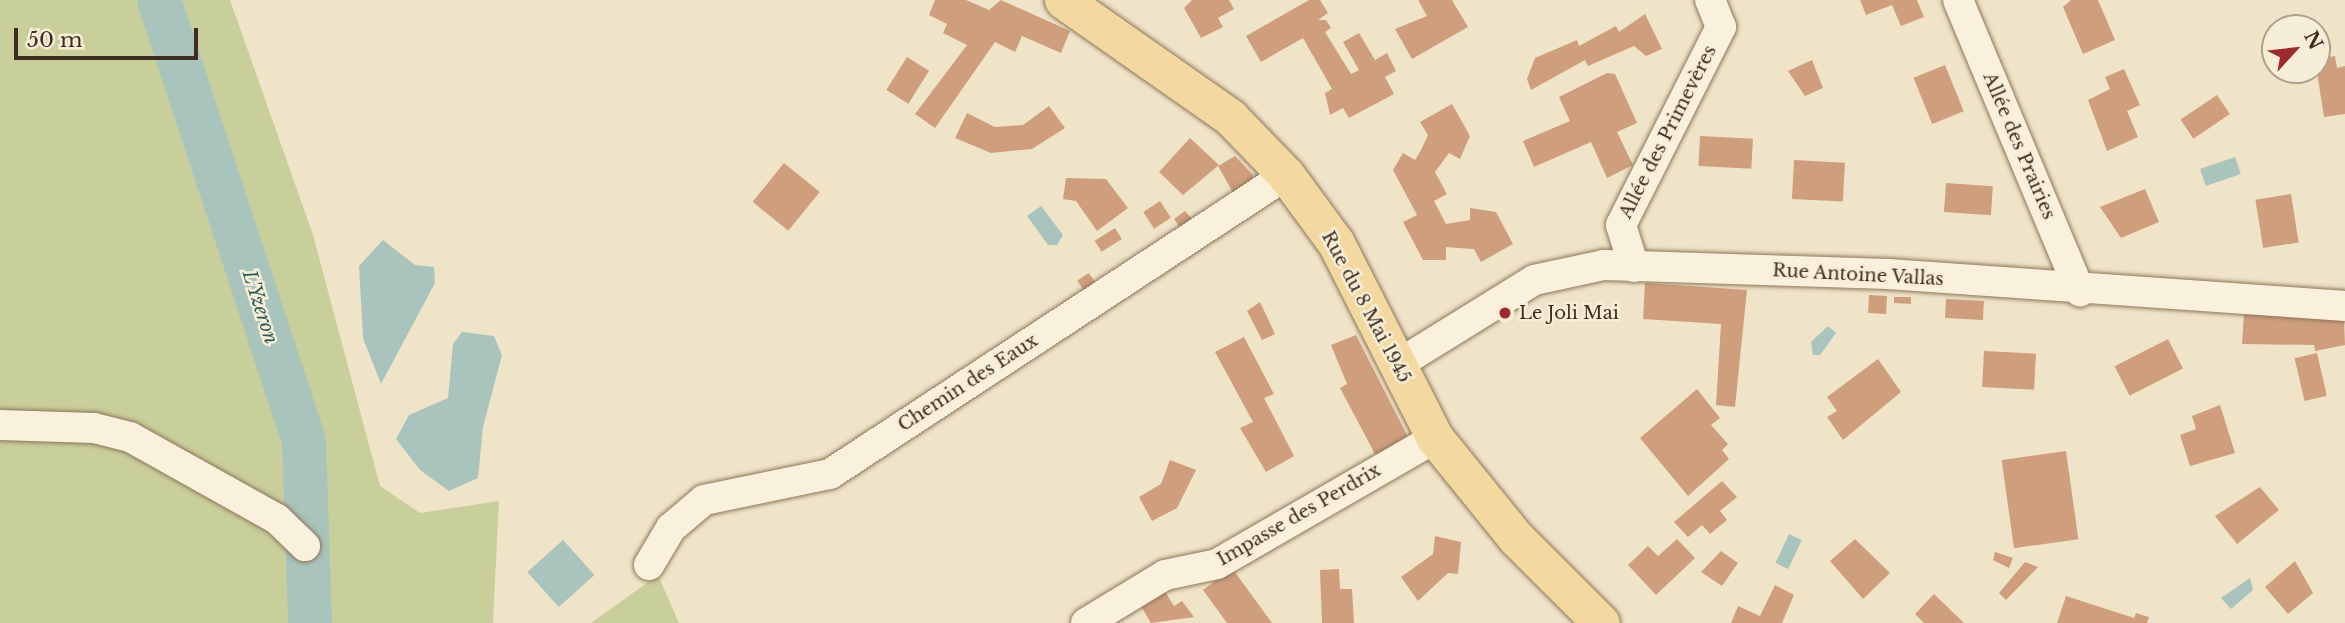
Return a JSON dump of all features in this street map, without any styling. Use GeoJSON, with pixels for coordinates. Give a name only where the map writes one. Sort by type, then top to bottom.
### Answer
{"type":"FeatureCollection","features":[{"type":"Feature","properties":{"kind":"main road","name":"Rue du 8 Mai 1945"},"geometry":{"type":"LineString","coordinates":[[1063,0],[1230,117],[1286,175],[1336,243],[1435,438],[1516,538],[1601,623]]}},
{"type":"Feature","properties":{"kind":"street","name":"Allée des Primevères"},"geometry":{"type":"LineString","coordinates":[[1634,267],[1621,225],[1721,27],[1710,0]]}},
{"type":"Feature","properties":{"kind":"street","name":"Allée des Prairies"},"geometry":{"type":"LineString","coordinates":[[1958,0],[2080,292]]}},
{"type":"Feature","properties":{"kind":"street","name":"Chemin des Eaux"},"geometry":{"type":"LineString","coordinates":[[649,565],[671,528],[704,500],[830,474],[1286,175]]}},
{"type":"Feature","properties":{"kind":"street","name":"Rue Antoine Vallas"},"geometry":{"type":"LineString","coordinates":[[1397,365],[1534,280],[1604,265],[1889,274],[2080,292],[2345,306]]}},
{"type":"Feature","properties":{"kind":"street"},"geometry":{"type":"LineString","coordinates":[[0,425],[72,426],[130,437],[277,519],[305,546]]}},
{"type":"Feature","properties":{"kind":"street","name":"Impasse des Perdrix"},"geometry":{"type":"LineString","coordinates":[[1086,623],[1166,575],[1217,564],[1435,438]]}},
{"type":"Feature","properties":{"kind":"green space"},"geometry":{"type":"Polygon","coordinates":[[[0,0],[230,0],[313,235],[380,486],[420,513],[499,501],[493,623],[0,623],[0,0]]]}},
{"type":"Feature","properties":{"kind":"green space"},"geometry":{"type":"Polygon","coordinates":[[[658,575],[679,623],[591,623],[658,575]]]}},
{"type":"Feature","properties":{"kind":"water"},"geometry":{"type":"Polygon","coordinates":[[[2235,157],[2241,174],[2206,186],[2200,169],[2235,157]]]}},
{"type":"Feature","properties":{"kind":"water"},"geometry":{"type":"Polygon","coordinates":[[[1041,206],[1063,235],[1057,245],[1048,245],[1027,216],[1041,206]]]}},
{"type":"Feature","properties":{"kind":"water"},"geometry":{"type":"Polygon","coordinates":[[[383,240],[415,265],[434,267],[435,283],[381,384],[363,338],[359,266],[383,240]]]}},
{"type":"Feature","properties":{"kind":"water"},"geometry":{"type":"Polygon","coordinates":[[[1828,326],[1836,333],[1820,355],[1813,355],[1811,342],[1828,326]]]}},
{"type":"Feature","properties":{"kind":"water"},"geometry":{"type":"Polygon","coordinates":[[[462,332],[494,336],[502,355],[483,427],[478,478],[449,491],[420,470],[396,439],[409,415],[448,398],[453,344],[462,332]]]}},
{"type":"Feature","properties":{"kind":"water"},"geometry":{"type":"Polygon","coordinates":[[[1789,534],[1802,540],[1788,569],[1775,563],[1789,534]]]}},
{"type":"Feature","properties":{"kind":"water"},"geometry":{"type":"Polygon","coordinates":[[[563,540],[594,575],[559,607],[527,572],[563,540]]]}},
{"type":"Feature","properties":{"kind":"water"},"geometry":{"type":"Polygon","coordinates":[[[2250,578],[2253,590],[2231,609],[2221,598],[2250,578]]]}},
{"type":"Feature","properties":{"kind":"building"},"geometry":{"type":"Polygon","coordinates":[[[935,0],[966,0],[989,10],[1001,0],[1070,31],[1061,53],[1022,36],[1015,52],[995,42],[935,128],[915,114],[967,45],[943,33],[947,24],[929,15],[935,0]]]}},
{"type":"Feature","properties":{"kind":"building"},"geometry":{"type":"Polygon","coordinates":[[[1192,0],[1229,0],[1234,9],[1218,18],[1223,27],[1201,38],[1184,8],[1192,0]]]}},
{"type":"Feature","properties":{"kind":"building"},"geometry":{"type":"Polygon","coordinates":[[[1309,0],[1320,0],[1328,13],[1318,20],[1326,20],[1331,28],[1325,32],[1351,74],[1359,70],[1343,42],[1359,33],[1375,60],[1387,53],[1396,71],[1385,77],[1394,94],[1349,118],[1343,108],[1330,115],[1325,93],[1332,89],[1303,38],[1261,62],[1246,36],[1309,0]]]}},
{"type":"Feature","properties":{"kind":"building"},"geometry":{"type":"Polygon","coordinates":[[[1418,0],[1452,0],[1468,27],[1412,59],[1395,29],[1427,16],[1418,0]]]}},
{"type":"Feature","properties":{"kind":"building"},"geometry":{"type":"Polygon","coordinates":[[[1860,0],[1917,0],[1924,17],[1901,26],[1892,5],[1866,15],[1860,0]]]}},
{"type":"Feature","properties":{"kind":"building"},"geometry":{"type":"Polygon","coordinates":[[[2071,0],[2098,0],[2115,40],[2083,54],[2063,7],[2071,0]]]}},
{"type":"Feature","properties":{"kind":"building"},"geometry":{"type":"Polygon","coordinates":[[[1645,14],[1662,49],[1646,56],[1634,46],[1588,66],[1585,60],[1531,90],[1527,79],[1535,58],[1577,40],[1579,46],[1616,26],[1619,32],[1645,14]]]}},
{"type":"Feature","properties":{"kind":"building"},"geometry":{"type":"Polygon","coordinates":[[[2335,56],[2337,68],[2345,66],[2345,114],[2324,117],[2319,84],[2331,84],[2331,57],[2335,56]]]}},
{"type":"Feature","properties":{"kind":"building"},"geometry":{"type":"Polygon","coordinates":[[[907,57],[929,71],[908,104],[886,90],[907,57]]]}},
{"type":"Feature","properties":{"kind":"building"},"geometry":{"type":"Polygon","coordinates":[[[1812,60],[1823,88],[1805,96],[1788,71],[1812,60]]]}},
{"type":"Feature","properties":{"kind":"building"},"geometry":{"type":"Polygon","coordinates":[[[1945,65],[1964,111],[1932,124],[1913,78],[1945,65]]]}},
{"type":"Feature","properties":{"kind":"building"},"geometry":{"type":"Polygon","coordinates":[[[2124,69],[2140,105],[2127,111],[2138,137],[2107,151],[2088,100],[2110,89],[2105,77],[2124,69]]]}},
{"type":"Feature","properties":{"kind":"building"},"geometry":{"type":"Polygon","coordinates":[[[1607,73],[1615,74],[1637,123],[1617,132],[1633,165],[1607,178],[1591,142],[1534,167],[1523,141],[1570,121],[1559,97],[1607,73]]]}},
{"type":"Feature","properties":{"kind":"building"},"geometry":{"type":"Polygon","coordinates":[[[2217,95],[2230,114],[2193,139],[2181,120],[2217,95]]]}},
{"type":"Feature","properties":{"kind":"building"},"geometry":{"type":"Polygon","coordinates":[[[1452,104],[1470,136],[1460,159],[1449,153],[1435,172],[1447,194],[1434,201],[1446,224],[1470,220],[1470,208],[1496,212],[1513,244],[1481,262],[1474,249],[1446,247],[1446,260],[1423,260],[1403,222],[1417,215],[1393,170],[1403,153],[1415,160],[1421,150],[1428,135],[1420,122],[1452,104]]]}},
{"type":"Feature","properties":{"kind":"building"},"geometry":{"type":"Polygon","coordinates":[[[1049,106],[1065,128],[1032,149],[991,153],[955,138],[967,113],[995,127],[1023,125],[1049,106]]]}},
{"type":"Feature","properties":{"kind":"building"},"geometry":{"type":"Polygon","coordinates":[[[1700,136],[1753,139],[1751,169],[1698,166],[1700,136]]]}},
{"type":"Feature","properties":{"kind":"building"},"geometry":{"type":"Polygon","coordinates":[[[1190,138],[1219,165],[1183,195],[1159,172],[1190,138]]]}},
{"type":"Feature","properties":{"kind":"building"},"geometry":{"type":"Polygon","coordinates":[[[1235,156],[1253,175],[1250,188],[1236,198],[1218,166],[1235,156]]]}},
{"type":"Feature","properties":{"kind":"building"},"geometry":{"type":"Polygon","coordinates":[[[1794,160],[1845,163],[1843,202],[1792,199],[1794,160]]]}},
{"type":"Feature","properties":{"kind":"building"},"geometry":{"type":"Polygon","coordinates":[[[784,163],[820,192],[788,231],[753,202],[784,163]]]}},
{"type":"Feature","properties":{"kind":"building"},"geometry":{"type":"Polygon","coordinates":[[[1066,178],[1106,179],[1128,208],[1097,231],[1076,201],[1063,199],[1066,178]]]}},
{"type":"Feature","properties":{"kind":"building"},"geometry":{"type":"Polygon","coordinates":[[[1946,183],[1993,186],[1991,215],[1944,212],[1946,183]]]}},
{"type":"Feature","properties":{"kind":"building"},"geometry":{"type":"Polygon","coordinates":[[[2145,189],[2159,222],[2121,238],[2100,207],[2145,189]]]}},
{"type":"Feature","properties":{"kind":"building"},"geometry":{"type":"Polygon","coordinates":[[[2291,194],[2299,242],[2263,248],[2255,200],[2291,194]]]}},
{"type":"Feature","properties":{"kind":"building"},"geometry":{"type":"Polygon","coordinates":[[[1160,201],[1171,218],[1154,229],[1143,212],[1160,201]]]}},
{"type":"Feature","properties":{"kind":"building"},"geometry":{"type":"Polygon","coordinates":[[[1185,211],[1196,223],[1183,232],[1174,219],[1185,211]]]}},
{"type":"Feature","properties":{"kind":"building"},"geometry":{"type":"Polygon","coordinates":[[[1115,228],[1122,239],[1102,252],[1095,241],[1115,228]]]}},
{"type":"Feature","properties":{"kind":"building"},"geometry":{"type":"Polygon","coordinates":[[[1089,273],[1098,287],[1087,295],[1077,281],[1089,273]]]}},
{"type":"Feature","properties":{"kind":"building"},"geometry":{"type":"Polygon","coordinates":[[[1645,283],[1747,290],[1735,407],[1716,405],[1721,324],[1643,319],[1645,283]]]}},
{"type":"Feature","properties":{"kind":"building"},"geometry":{"type":"Polygon","coordinates":[[[1869,295],[1887,296],[1886,314],[1868,313],[1869,295]]]}},
{"type":"Feature","properties":{"kind":"building"},"geometry":{"type":"Polygon","coordinates":[[[1894,297],[1911,297],[1911,304],[1894,303],[1894,297]]]}},
{"type":"Feature","properties":{"kind":"building"},"geometry":{"type":"Polygon","coordinates":[[[1946,299],[1984,301],[1983,320],[1945,318],[1946,299]]]}},
{"type":"Feature","properties":{"kind":"building"},"geometry":{"type":"Polygon","coordinates":[[[1260,302],[1275,334],[1262,340],[1247,311],[1260,302]]]}},
{"type":"Feature","properties":{"kind":"building"},"geometry":{"type":"Polygon","coordinates":[[[2244,313],[2344,319],[2345,345],[2315,351],[2314,345],[2242,344],[2244,313]]]}},
{"type":"Feature","properties":{"kind":"building"},"geometry":{"type":"Polygon","coordinates":[[[1356,335],[1408,437],[1376,456],[1340,388],[1347,384],[1331,345],[1356,335]]]}},
{"type":"Feature","properties":{"kind":"building"},"geometry":{"type":"Polygon","coordinates":[[[1244,337],[1274,394],[1264,398],[1294,456],[1266,472],[1240,428],[1253,422],[1215,352],[1244,337]]]}},
{"type":"Feature","properties":{"kind":"building"},"geometry":{"type":"Polygon","coordinates":[[[2168,339],[2183,368],[2130,396],[2115,366],[2168,339]]]}},
{"type":"Feature","properties":{"kind":"building"},"geometry":{"type":"Polygon","coordinates":[[[1984,351],[2036,354],[2034,390],[1982,387],[1984,351]]]}},
{"type":"Feature","properties":{"kind":"building"},"geometry":{"type":"Polygon","coordinates":[[[2317,353],[2327,396],[2304,401],[2295,358],[2317,353]]]}},
{"type":"Feature","properties":{"kind":"building"},"geometry":{"type":"Polygon","coordinates":[[[1878,359],[1901,392],[1843,440],[1827,417],[1837,411],[1827,397],[1878,359]]]}},
{"type":"Feature","properties":{"kind":"building"},"geometry":{"type":"Polygon","coordinates":[[[1697,389],[1720,418],[1711,425],[1728,444],[1722,450],[1729,459],[1688,496],[1640,438],[1697,389]]]}},
{"type":"Feature","properties":{"kind":"building"},"geometry":{"type":"Polygon","coordinates":[[[2220,405],[2235,453],[2190,466],[2180,435],[2196,429],[2192,416],[2220,405]]]}},
{"type":"Feature","properties":{"kind":"building"},"geometry":{"type":"Polygon","coordinates":[[[2066,451],[2078,539],[2014,548],[2002,460],[2066,451]]]}},
{"type":"Feature","properties":{"kind":"building"},"geometry":{"type":"Polygon","coordinates":[[[1170,460],[1196,470],[1177,508],[1152,521],[1139,497],[1161,484],[1170,460]]]}},
{"type":"Feature","properties":{"kind":"building"},"geometry":{"type":"Polygon","coordinates":[[[1722,481],[1737,497],[1720,511],[1727,520],[1710,534],[1702,525],[1688,537],[1674,522],[1722,481]]]}},
{"type":"Feature","properties":{"kind":"building"},"geometry":{"type":"Polygon","coordinates":[[[2260,487],[2279,510],[2237,544],[2215,516],[2260,487]]]}},
{"type":"Feature","properties":{"kind":"building"},"geometry":{"type":"Polygon","coordinates":[[[1435,536],[1461,542],[1458,574],[1448,573],[1418,601],[1401,577],[1433,554],[1435,536]]]}},
{"type":"Feature","properties":{"kind":"building"},"geometry":{"type":"Polygon","coordinates":[[[1677,539],[1695,558],[1656,595],[1628,565],[1648,546],[1658,556],[1677,539]]]}},
{"type":"Feature","properties":{"kind":"building"},"geometry":{"type":"Polygon","coordinates":[[[1855,539],[1890,573],[1863,599],[1830,561],[1855,539]]]}},
{"type":"Feature","properties":{"kind":"building"},"geometry":{"type":"Polygon","coordinates":[[[1721,551],[1738,563],[1722,586],[1701,572],[1721,551]]]}},
{"type":"Feature","properties":{"kind":"building"},"geometry":{"type":"Polygon","coordinates":[[[1995,552],[2013,558],[2009,568],[1993,560],[1995,552]]]}},
{"type":"Feature","properties":{"kind":"building"},"geometry":{"type":"Polygon","coordinates":[[[2295,561],[2313,593],[2288,614],[2265,587],[2295,561]]]}},
{"type":"Feature","properties":{"kind":"building"},"geometry":{"type":"Polygon","coordinates":[[[2025,562],[2038,567],[2006,600],[1999,593],[2025,562]]]}},
{"type":"Feature","properties":{"kind":"building"},"geometry":{"type":"Polygon","coordinates":[[[1232,568],[1272,623],[1227,623],[1203,590],[1232,568]]]}},
{"type":"Feature","properties":{"kind":"building"},"geometry":{"type":"Polygon","coordinates":[[[1339,569],[1340,589],[1352,589],[1354,623],[1322,623],[1320,570],[1339,569]]]}},
{"type":"Feature","properties":{"kind":"building"},"geometry":{"type":"Polygon","coordinates":[[[1775,585],[1794,595],[1782,623],[1731,623],[1738,606],[1760,616],[1775,585]]]}},
{"type":"Feature","properties":{"kind":"building"},"geometry":{"type":"Polygon","coordinates":[[[1162,587],[1174,606],[1182,601],[1194,617],[1151,623],[1138,601],[1162,587]]]}},
{"type":"Feature","properties":{"kind":"building"},"geometry":{"type":"Polygon","coordinates":[[[1934,594],[1964,623],[1924,623],[1915,614],[1934,594]]]}},
{"type":"Feature","properties":{"kind":"building"},"geometry":{"type":"Polygon","coordinates":[[[2066,596],[2134,618],[2136,613],[2149,617],[2147,623],[2057,623],[2066,596]]]}},
{"type":"Feature","properties":{"kind":"waterway","name":"L'Yzeron"},"geometry":{"type":"LineString","coordinates":[[159,0],[304,442],[310,623]]}},
{"type":"Feature","properties":{"kind":"place","name":"Le Joli Mai"},"geometry":{"type":"Point","coordinates":[1505,313]}}]}
